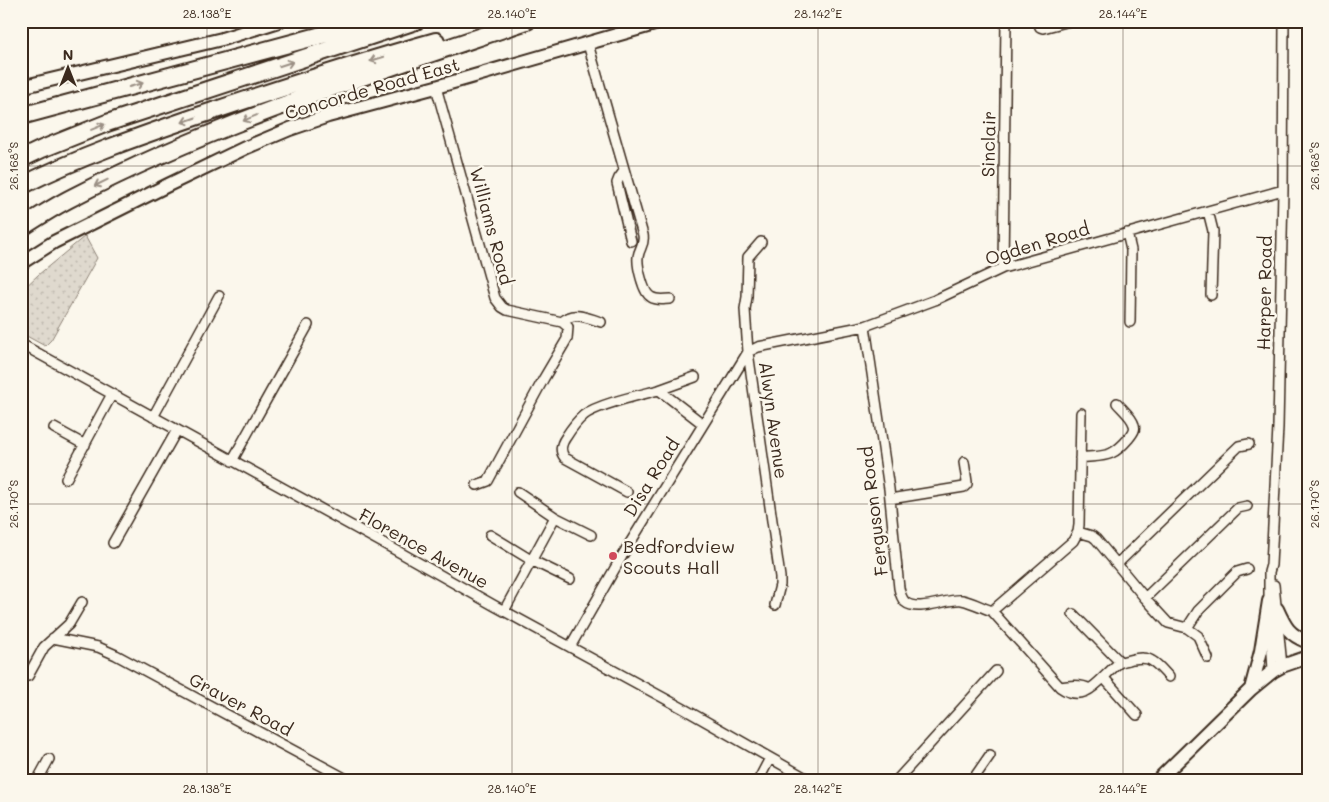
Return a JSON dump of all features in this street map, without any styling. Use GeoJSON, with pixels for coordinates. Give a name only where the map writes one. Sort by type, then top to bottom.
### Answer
{"type":"FeatureCollection","features":[{"type":"Feature","properties":{"kind":"highway"},"geometry":{"type":"LineString","coordinates":[[21,116],[374,21]]}},
{"type":"Feature","properties":{"kind":"highway"},"geometry":{"type":"LineString","coordinates":[[21,159],[107,123],[416,21]]}},
{"type":"Feature","properties":{"kind":"highway"},"geometry":{"type":"LineString","coordinates":[[21,186],[49,172],[118,144],[248,99],[414,47],[508,21]]}},
{"type":"Feature","properties":{"kind":"highway"},"geometry":{"type":"LineString","coordinates":[[21,228],[72,197],[139,164],[274,108],[527,21]]}},
{"type":"Feature","properties":{"kind":"main road"},"geometry":{"type":"LineString","coordinates":[[21,87],[222,39],[279,21]]}},
{"type":"Feature","properties":{"kind":"main road","name":"Concorde Road East"},"geometry":{"type":"LineString","coordinates":[[21,263],[54,242],[168,185],[245,148],[290,129],[328,116],[665,21]]}},
{"type":"Feature","properties":{"kind":"main road"},"geometry":{"type":"LineString","coordinates":[[1273,605],[1290,633],[1308,642]]}},
{"type":"Feature","properties":{"kind":"main road"},"geometry":{"type":"LineString","coordinates":[[1251,689],[1273,605]]}},
{"type":"Feature","properties":{"kind":"main road"},"geometry":{"type":"LineString","coordinates":[[1157,781],[1251,689],[1278,668],[1308,657]]}},
{"type":"Feature","properties":{"kind":"street","name":"Sinclair"},"geometry":{"type":"LineString","coordinates":[[1003,268],[1006,21]]}},
{"type":"Feature","properties":{"kind":"street"},"geometry":{"type":"LineString","coordinates":[[1038,21],[1040,27],[1045,28],[1070,21]]}},
{"type":"Feature","properties":{"kind":"street","name":"Harper Road"},"geometry":{"type":"LineString","coordinates":[[1278,668],[1269,572],[1271,565],[1278,427],[1284,21]]}},
{"type":"Feature","properties":{"kind":"street"},"geometry":{"type":"LineString","coordinates":[[588,44],[643,235],[644,244],[638,256],[638,263],[644,287],[651,298],[658,300],[670,299]]}},
{"type":"Feature","properties":{"kind":"street","name":"Williams Road"},"geometry":{"type":"LineString","coordinates":[[436,87],[495,298],[502,307],[508,310],[562,322]]}},
{"type":"Feature","properties":{"kind":"street"},"geometry":{"type":"LineString","coordinates":[[624,171],[618,178],[617,183],[631,241]]}},
{"type":"Feature","properties":{"kind":"street","name":"Ogden Road"},"geometry":{"type":"LineString","coordinates":[[748,352],[758,347],[864,326],[935,300],[1003,268],[1283,190]]}},
{"type":"Feature","properties":{"kind":"street"},"geometry":{"type":"LineString","coordinates":[[1208,211],[1213,232],[1211,295]]}},
{"type":"Feature","properties":{"kind":"street"},"geometry":{"type":"LineString","coordinates":[[1127,234],[1131,250],[1130,322]]}},
{"type":"Feature","properties":{"kind":"street","name":"Alwyn Avenue"},"geometry":{"type":"LineString","coordinates":[[761,242],[748,257],[745,309],[748,352],[780,577],[775,605]]}},
{"type":"Feature","properties":{"kind":"street"},"geometry":{"type":"LineString","coordinates":[[153,417],[219,296]]}},
{"type":"Feature","properties":{"kind":"street"},"geometry":{"type":"LineString","coordinates":[[477,485],[488,481],[567,339],[568,327],[562,322],[568,317],[580,315],[601,322]]}},
{"type":"Feature","properties":{"kind":"street"},"geometry":{"type":"LineString","coordinates":[[232,461],[308,325]]}},
{"type":"Feature","properties":{"kind":"street","name":"Ferguson Road"},"geometry":{"type":"LineString","coordinates":[[864,326],[890,499],[899,588],[904,600],[913,605],[923,606],[961,600],[992,611],[1060,687],[1069,692],[1078,694],[1084,692],[1104,678]]}},
{"type":"Feature","properties":{"kind":"street","name":"Florence Avenue"},"geometry":{"type":"LineString","coordinates":[[21,344],[684,709],[811,781]]}},
{"type":"Feature","properties":{"kind":"street","name":"Disa Road"},"geometry":{"type":"LineString","coordinates":[[570,647],[622,556],[748,352]]}},
{"type":"Feature","properties":{"kind":"street"},"geometry":{"type":"LineString","coordinates":[[627,492],[565,458],[561,454],[563,442],[584,415],[602,406],[659,390],[695,377]]}},
{"type":"Feature","properties":{"kind":"street"},"geometry":{"type":"LineString","coordinates":[[659,390],[703,424]]}},
{"type":"Feature","properties":{"kind":"street"},"geometry":{"type":"LineString","coordinates":[[66,479],[112,394]]}},
{"type":"Feature","properties":{"kind":"street"},"geometry":{"type":"LineString","coordinates":[[1080,458],[1112,454],[1120,448],[1133,432],[1135,427],[1133,422],[1117,403]]}},
{"type":"Feature","properties":{"kind":"street"},"geometry":{"type":"LineString","coordinates":[[992,611],[1068,547],[1078,532],[1081,413]]}},
{"type":"Feature","properties":{"kind":"street"},"geometry":{"type":"LineString","coordinates":[[54,428],[84,445]]}},
{"type":"Feature","properties":{"kind":"street"},"geometry":{"type":"LineString","coordinates":[[113,543],[177,430]]}},
{"type":"Feature","properties":{"kind":"street"},"geometry":{"type":"LineString","coordinates":[[1117,564],[1239,446],[1249,444]]}},
{"type":"Feature","properties":{"kind":"street"},"geometry":{"type":"LineString","coordinates":[[890,499],[964,487],[967,482],[964,462]]}},
{"type":"Feature","properties":{"kind":"street"},"geometry":{"type":"LineString","coordinates":[[518,492],[555,517],[591,535]]}},
{"type":"Feature","properties":{"kind":"street"},"geometry":{"type":"LineString","coordinates":[[1145,598],[1238,508],[1247,506]]}},
{"type":"Feature","properties":{"kind":"street"},"geometry":{"type":"LineString","coordinates":[[504,610],[555,517]]}},
{"type":"Feature","properties":{"kind":"street"},"geometry":{"type":"LineString","coordinates":[[1078,532],[1096,539],[1168,623],[1188,628],[1198,636],[1208,658]]}},
{"type":"Feature","properties":{"kind":"street"},"geometry":{"type":"LineString","coordinates":[[490,535],[531,560],[570,579]]}},
{"type":"Feature","properties":{"kind":"street"},"geometry":{"type":"LineString","coordinates":[[1188,628],[1198,611],[1230,578],[1237,572],[1247,569]]}},
{"type":"Feature","properties":{"kind":"street"},"geometry":{"type":"LineString","coordinates":[[28,676],[44,647],[69,624],[82,602]]}},
{"type":"Feature","properties":{"kind":"street"},"geometry":{"type":"LineString","coordinates":[[1073,614],[1120,662]]}},
{"type":"Feature","properties":{"kind":"street","name":"Graver Road"},"geometry":{"type":"LineString","coordinates":[[53,638],[98,647],[116,655],[350,781]]}},
{"type":"Feature","properties":{"kind":"street"},"geometry":{"type":"LineString","coordinates":[[1137,715],[1104,678],[1120,662],[1140,658],[1148,658],[1153,661],[1169,677]]}},
{"type":"Feature","properties":{"kind":"street"},"geometry":{"type":"LineString","coordinates":[[896,781],[996,671]]}},
{"type":"Feature","properties":{"kind":"street"},"geometry":{"type":"LineString","coordinates":[[972,781],[990,755]]}},
{"type":"Feature","properties":{"kind":"street"},"geometry":{"type":"LineString","coordinates":[[758,781],[770,758]]}},
{"type":"Feature","properties":{"kind":"street"},"geometry":{"type":"LineString","coordinates":[[37,781],[49,759]]}},
{"type":"Feature","properties":{"kind":"shaded area"},"geometry":{"type":"Polygon","coordinates":[[[85,236],[97,258],[51,340],[45,346],[21,333],[21,291],[85,236]]]}},
{"type":"Feature","properties":{"kind":"place","name":"Bedfordview Scouts Hall"},"geometry":{"type":"Point","coordinates":[613,556]}}]}
